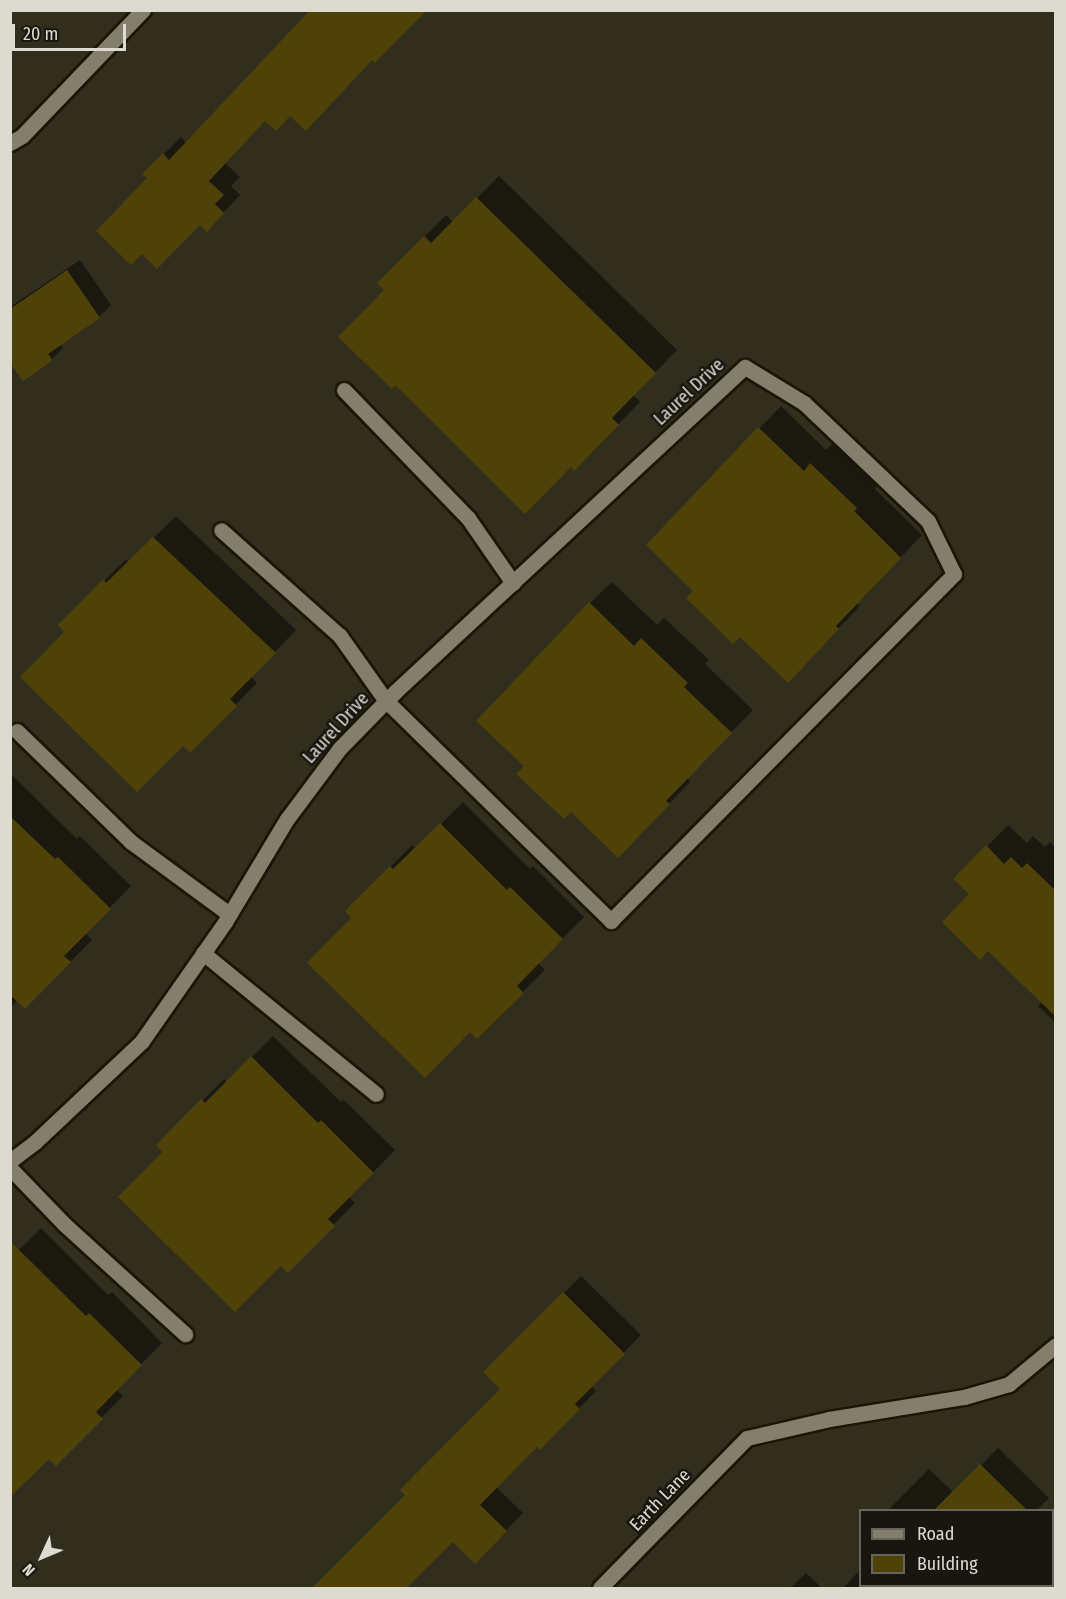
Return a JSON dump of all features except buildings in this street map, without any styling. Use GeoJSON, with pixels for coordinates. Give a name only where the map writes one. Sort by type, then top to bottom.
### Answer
{"type":"FeatureCollection","features":[{"type":"Feature","properties":{"kind":"street"},"geometry":{"type":"LineString","coordinates":[[10,143],[22,136],[143,10]]}},
{"type":"Feature","properties":{"kind":"street","name":"Laurel Drive"},"geometry":{"type":"LineString","coordinates":[[10,1161],[35,1142],[142,1041],[229,914],[286,819],[340,748],[386,701],[745,367],[804,403],[928,521],[954,574],[611,921],[386,701]]}},
{"type":"Feature","properties":{"kind":"street"},"geometry":{"type":"LineString","coordinates":[[344,390],[468,518],[513,583]]}},
{"type":"Feature","properties":{"kind":"street"},"geometry":{"type":"LineString","coordinates":[[220,530],[340,636],[386,701]]}},
{"type":"Feature","properties":{"kind":"street"},"geometry":{"type":"LineString","coordinates":[[17,731],[130,842],[229,914]]}},
{"type":"Feature","properties":{"kind":"street"},"geometry":{"type":"LineString","coordinates":[[203,953],[376,1094]]}},
{"type":"Feature","properties":{"kind":"street"},"geometry":{"type":"LineString","coordinates":[[10,1168],[64,1224],[185,1334]]}},
{"type":"Feature","properties":{"kind":"street","name":"Earth Lane"},"geometry":{"type":"LineString","coordinates":[[600,1588],[747,1438],[829,1419],[964,1397],[1009,1384],[1056,1346]]}}]}
